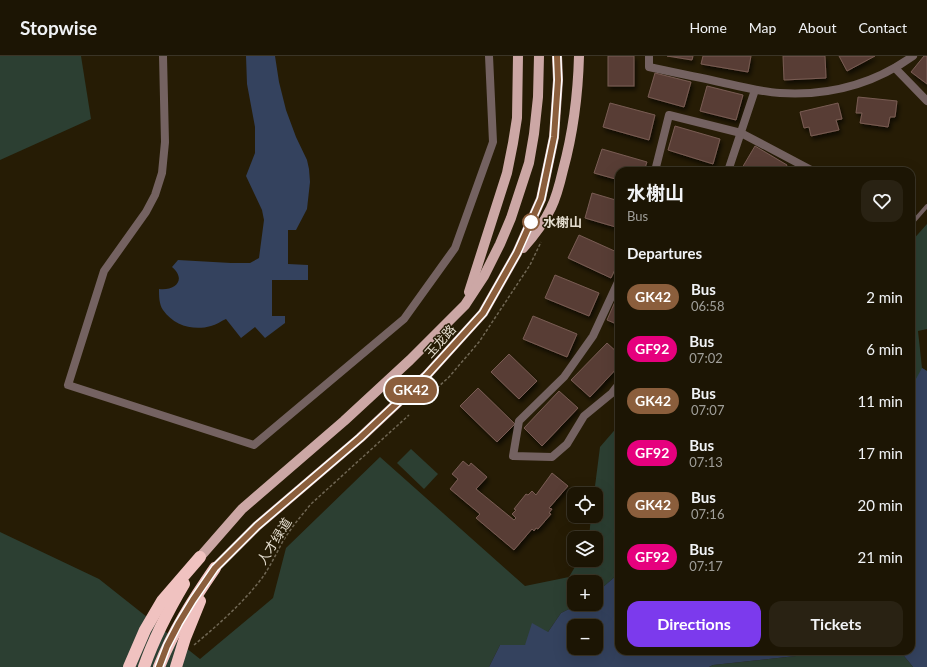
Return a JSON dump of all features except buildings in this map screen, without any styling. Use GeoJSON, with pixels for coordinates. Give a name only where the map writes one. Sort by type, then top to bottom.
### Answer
{"type":"FeatureCollection","features":[{"type":"Feature","properties":{"kind":"highway"},"geometry":{"type":"LineString","coordinates":[[129,667],[145,630],[162,601],[200,557]]}},
{"type":"Feature","properties":{"kind":"highway"},"geometry":{"type":"LineString","coordinates":[[144,667],[151,646],[165,618],[200,557]]}},
{"type":"Feature","properties":{"kind":"highway"},"geometry":{"type":"LineString","coordinates":[[159,667],[167,646],[179,623],[215,568]]}},
{"type":"Feature","properties":{"kind":"highway"},"geometry":{"type":"LineString","coordinates":[[176,667],[195,610],[215,568]]}},
{"type":"Feature","properties":{"kind":"main road"},"geometry":{"type":"LineString","coordinates":[[465,306],[500,194],[513,143],[516,118],[518,56]]}},
{"type":"Feature","properties":{"kind":"main road","name":"玉龙路"},"geometry":{"type":"LineString","coordinates":[[200,557],[242,509],[344,421],[465,306],[484,276],[500,244],[511,218],[528,163],[534,134],[538,97],[538,56]]}},
{"type":"Feature","properties":{"kind":"main road","name":"玉龙路"},"geometry":{"type":"LineString","coordinates":[[215,568],[257,526],[360,438],[426,376],[483,313],[517,253],[541,199],[554,137],[558,80],[557,56]]}},
{"type":"Feature","properties":{"kind":"main road"},"geometry":{"type":"LineString","coordinates":[[517,253],[534,235],[551,209],[557,193],[574,123],[579,56]]}},
{"type":"Feature","properties":{"kind":"street"},"geometry":{"type":"LineString","coordinates":[[163,56],[165,142],[162,173],[155,195],[146,212],[104,271],[68,385],[254,445],[404,319],[455,248],[493,142],[489,56]]}},
{"type":"Feature","properties":{"kind":"street"},"geometry":{"type":"LineString","coordinates":[[649,56],[649,67],[755,90],[803,94],[827,92],[851,86],[874,78],[895,68],[913,56]]}},
{"type":"Feature","properties":{"kind":"street"},"geometry":{"type":"LineString","coordinates":[[895,68],[927,101]]}},
{"type":"Feature","properties":{"kind":"street"},"geometry":{"type":"LineString","coordinates":[[729,167],[755,90]]}},
{"type":"Feature","properties":{"kind":"street"},"geometry":{"type":"LineString","coordinates":[[656,167],[669,115],[741,133],[805,167]]}},
{"type":"Feature","properties":{"kind":"street"},"geometry":{"type":"LineString","coordinates":[[615,289],[593,336],[564,377],[519,421],[513,456],[552,457],[567,444],[584,416],[615,389]]}},
{"type":"Feature","properties":{"kind":"lane"},"geometry":{"type":"LineString","coordinates":[[915,220],[927,206]]}},
{"type":"Feature","properties":{"kind":"path","name":"人才绿道"},"geometry":{"type":"LineString","coordinates":[[190,649],[236,608],[261,579],[288,534],[311,504],[409,415]]}},
{"type":"Feature","properties":{"kind":"green space"},"geometry":{"type":"Polygon","coordinates":[[[0,56],[81,56],[91,119],[0,160],[0,56]]]}},
{"type":"Feature","properties":{"kind":"green space"},"geometry":{"type":"Polygon","coordinates":[[[927,224],[927,329],[918,331],[922,368],[927,371],[915,384],[915,238],[927,224]]]}},
{"type":"Feature","properties":{"kind":"green space"},"geometry":{"type":"Polygon","coordinates":[[[615,430],[615,577],[603,587],[603,575],[570,575],[575,567],[603,567],[603,531],[590,531],[590,523],[603,523],[603,487],[595,487],[600,447],[615,430]]]}},
{"type":"Feature","properties":{"kind":"green space"},"geometry":{"type":"Polygon","coordinates":[[[411,449],[438,474],[424,489],[397,463],[411,449]]]}},
{"type":"Feature","properties":{"kind":"green space"},"geometry":{"type":"Polygon","coordinates":[[[380,457],[525,586],[567,577],[567,610],[561,613],[548,632],[525,645],[500,645],[489,667],[0,667],[0,532],[99,579],[200,659],[273,598],[286,548],[380,457]]]}},
{"type":"Feature","properties":{"kind":"green space"},"geometry":{"type":"Polygon","coordinates":[[[804,655],[903,655],[913,667],[709,667],[713,665],[804,655]]]}},
{"type":"Feature","properties":{"kind":"water"},"geometry":{"type":"Polygon","coordinates":[[[246,56],[275,56],[279,82],[286,110],[296,137],[307,160],[310,182],[307,209],[296,230],[288,230],[288,264],[308,265],[308,280],[272,280],[272,316],[285,316],[285,323],[265,338],[255,327],[241,338],[226,319],[215,325],[205,327],[198,328],[185,326],[173,320],[163,310],[159,297],[159,289],[170,288],[177,284],[179,276],[172,267],[178,260],[250,263],[259,258],[264,220],[262,210],[246,176],[255,153],[255,127],[247,84],[246,56]]]}},
{"type":"Feature","properties":{"kind":"water"},"geometry":{"type":"Polygon","coordinates":[[[922,368],[927,371],[927,667],[913,667],[903,655],[915,655],[915,381],[922,368]]]}},
{"type":"Feature","properties":{"kind":"water"},"geometry":{"type":"Polygon","coordinates":[[[615,577],[615,655],[804,655],[713,665],[709,667],[489,667],[500,645],[525,645],[532,623],[548,632],[561,613],[567,610],[603,611],[603,587],[615,577]]]}},
{"type":"Feature","properties":{"kind":"bus line","name":"GK42"},"geometry":{"type":"LineString","coordinates":[[159,667],[167,646],[179,623],[215,568],[257,526],[360,438],[426,376],[483,313],[517,253],[541,199],[554,137],[558,80],[557,56]]}},
{"type":"Feature","properties":{"kind":"place","name":"水榭山"},"geometry":{"type":"Point","coordinates":[531,222]}}]}
